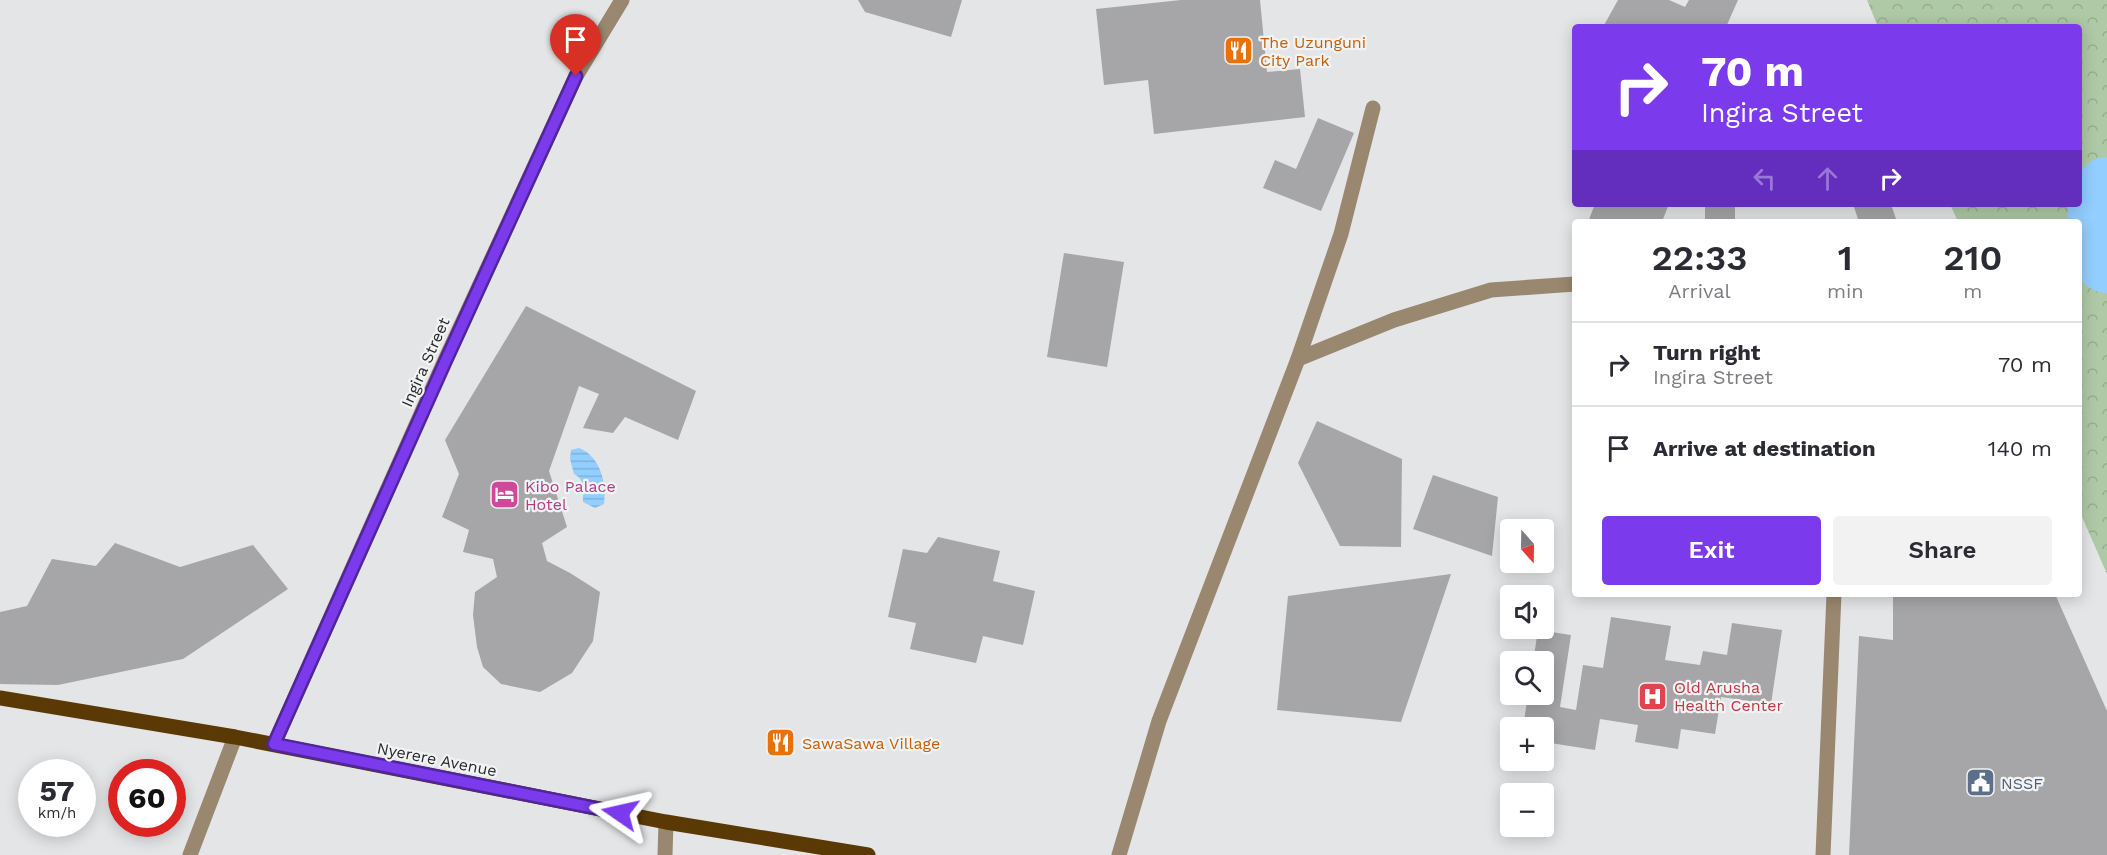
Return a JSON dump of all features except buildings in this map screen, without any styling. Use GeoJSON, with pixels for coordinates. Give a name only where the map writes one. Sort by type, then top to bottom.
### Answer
{"type":"FeatureCollection","features":[{"type":"Feature","properties":{"kind":"main road","name":"Nyerere Avenue"},"geometry":{"type":"LineString","coordinates":[[0,698],[274,744],[666,822],[868,855]]}},
{"type":"Feature","properties":{"kind":"street","name":"Ingira Street"},"geometry":{"type":"LineString","coordinates":[[274,744],[576,76],[622,0]]}},
{"type":"Feature","properties":{"kind":"street"},"geometry":{"type":"LineString","coordinates":[[1119,855],[1159,721],[1298,359],[1341,234],[1373,108]]}},
{"type":"Feature","properties":{"kind":"street"},"geometry":{"type":"LineString","coordinates":[[1298,359],[1394,320],[1491,290],[1572,284]]}},
{"type":"Feature","properties":{"kind":"street"},"geometry":{"type":"LineString","coordinates":[[1823,855],[1834,597]]}},
{"type":"Feature","properties":{"kind":"street"},"geometry":{"type":"LineString","coordinates":[[190,855],[235,737]]}},
{"type":"Feature","properties":{"kind":"street"},"geometry":{"type":"LineString","coordinates":[[665,855],[666,822]]}},
{"type":"Feature","properties":{"kind":"green space"},"geometry":{"type":"Polygon","coordinates":[[[1867,0],[2107,0],[2107,574],[2082,517],[2082,219],[1957,219],[1951,207],[2082,207],[2082,24],[1877,24],[1867,0]]]}},
{"type":"Feature","properties":{"kind":"water"},"geometry":{"type":"Polygon","coordinates":[[[579,448],[592,457],[603,479],[604,504],[595,508],[583,502],[582,482],[574,474],[570,459],[571,450],[579,448]]]}},
{"type":"Feature","properties":{"kind":"waterway"},"geometry":{"type":"LineString","coordinates":[[2107,189],[2101,196],[2098,246],[2107,261]]}},
{"type":"Feature","properties":{"kind":"place","name":"The Uzunguni City Park"},"geometry":{"type":"Point","coordinates":[1239,51]}},
{"type":"Feature","properties":{"kind":"place","name":"Kibo Palace Hotel"},"geometry":{"type":"Point","coordinates":[504,495]}},
{"type":"Feature","properties":{"kind":"place","name":"Old Arusha Health Center"},"geometry":{"type":"Point","coordinates":[1653,696]}},
{"type":"Feature","properties":{"kind":"place","name":"SawaSawa Village"},"geometry":{"type":"Point","coordinates":[781,743]}},
{"type":"Feature","properties":{"kind":"place","name":"NSSF"},"geometry":{"type":"Point","coordinates":[1980,783]}},
{"type":"Feature","properties":{"kind":"route"},"geometry":{"type":"LineString","coordinates":[[576,76],[274,744],[620,813]]}}]}
